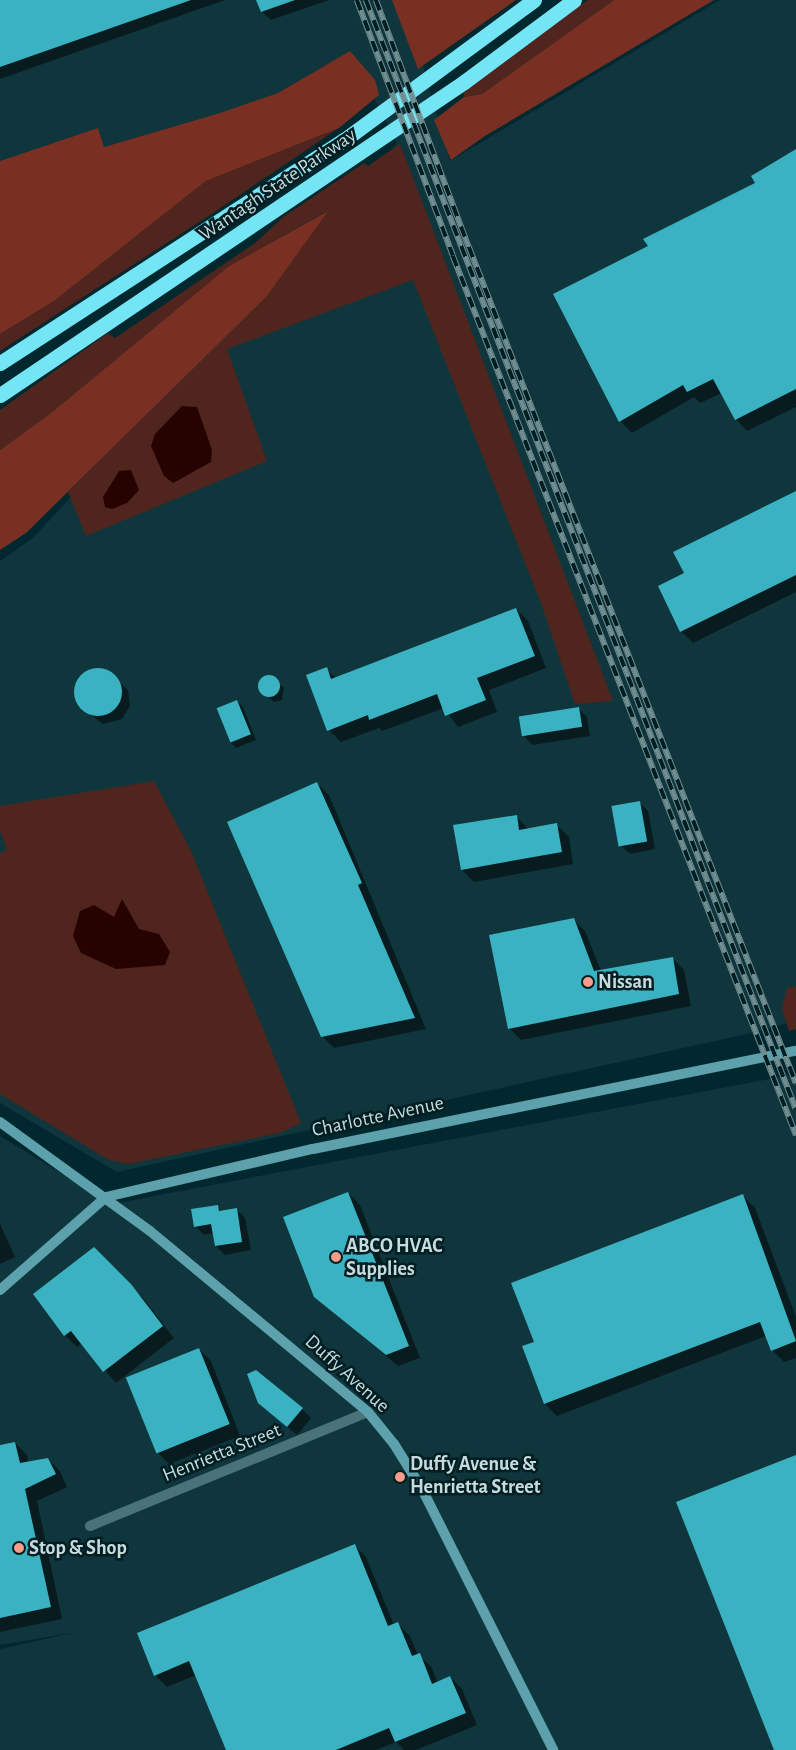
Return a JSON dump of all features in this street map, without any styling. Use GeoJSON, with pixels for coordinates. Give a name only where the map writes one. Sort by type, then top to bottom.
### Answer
{"type":"FeatureCollection","features":[{"type":"Feature","properties":{"kind":"highway","name":"Wantagh State Parkway"},"geometry":{"type":"LineString","coordinates":[[0,363],[344,140],[534,0]]}},
{"type":"Feature","properties":{"kind":"highway","name":"Wantagh State Parkway"},"geometry":{"type":"LineString","coordinates":[[0,395],[353,159],[464,82],[574,0]]}},
{"type":"Feature","properties":{"kind":"street","name":"Charlotte Avenue"},"geometry":{"type":"LineString","coordinates":[[0,1290],[106,1198],[313,1148],[796,1051]]}},
{"type":"Feature","properties":{"kind":"street","name":"Duffy Avenue"},"geometry":{"type":"LineString","coordinates":[[0,1122],[106,1198],[252,1314],[368,1412],[394,1444],[422,1489],[553,1750]]}},
{"type":"Feature","properties":{"kind":"street","name":"Henrietta Street"},"geometry":{"type":"LineString","coordinates":[[90,1526],[368,1412]]}},
{"type":"Feature","properties":{"kind":"shaded area"},"geometry":{"type":"Polygon","coordinates":[[[0,0],[396,0],[421,59],[450,161],[720,0],[796,0],[796,1023],[795,1021],[747,1034],[117,1172],[0,1103],[0,561],[33,538],[397,143],[350,51],[278,93],[220,113],[104,147],[98,128],[0,161],[0,0]]]}},
{"type":"Feature","properties":{"kind":"shaded area"},"geometry":{"type":"Polygon","coordinates":[[[392,0],[516,0],[418,69],[392,0]]]}},
{"type":"Feature","properties":{"kind":"shaded area"},"geometry":{"type":"Polygon","coordinates":[[[588,0],[614,0],[482,94],[464,97],[463,90],[588,0]]]}},
{"type":"Feature","properties":{"kind":"shaded area"},"geometry":{"type":"Polygon","coordinates":[[[614,0],[714,0],[485,136],[451,160],[434,120],[464,97],[482,94],[614,0]]]}},
{"type":"Feature","properties":{"kind":"shaded area"},"geometry":{"type":"Polygon","coordinates":[[[350,51],[375,80],[379,95],[339,128],[206,181],[54,301],[0,334],[0,161],[98,128],[104,147],[220,113],[278,93],[350,51]]]}},
{"type":"Feature","properties":{"kind":"shaded area"},"geometry":{"type":"Polygon","coordinates":[[[339,128],[207,217],[0,351],[0,334],[54,301],[206,181],[339,128]]]}},
{"type":"Feature","properties":{"kind":"shaded area"},"geometry":{"type":"Polygon","coordinates":[[[400,144],[613,701],[575,704],[542,606],[413,280],[227,349],[267,461],[86,536],[68,492],[267,296],[327,211],[229,266],[51,413],[0,450],[0,410],[108,333],[115,338],[255,243],[283,217],[364,163],[368,166],[400,144]]]}},
{"type":"Feature","properties":{"kind":"shaded area"},"geometry":{"type":"Polygon","coordinates":[[[328,211],[267,296],[26,533],[0,550],[0,450],[51,413],[229,266],[328,211]]]}},
{"type":"Feature","properties":{"kind":"shaded area"},"geometry":{"type":"Polygon","coordinates":[[[182,406],[197,407],[212,450],[211,462],[173,483],[164,476],[151,446],[155,434],[182,406]]]}},
{"type":"Feature","properties":{"kind":"shaded area"},"geometry":{"type":"Polygon","coordinates":[[[131,470],[139,490],[127,503],[112,509],[105,507],[103,497],[119,471],[131,470]]]}},
{"type":"Feature","properties":{"kind":"shaded area"},"geometry":{"type":"Polygon","coordinates":[[[154,781],[191,851],[301,1123],[280,1133],[128,1164],[109,1160],[0,1094],[0,853],[7,850],[0,831],[0,806],[154,781]]]}},
{"type":"Feature","properties":{"kind":"shaded area"},"geometry":{"type":"Polygon","coordinates":[[[122,899],[139,929],[159,934],[170,952],[165,965],[116,969],[81,953],[73,936],[80,911],[94,905],[114,917],[122,899]]]}},
{"type":"Feature","properties":{"kind":"shaded area"},"geometry":{"type":"Polygon","coordinates":[[[796,986],[796,1029],[789,1031],[782,1009],[787,988],[796,986]]]}},
{"type":"Feature","properties":{"kind":"shaded area"},"geometry":{"type":"Polygon","coordinates":[[[796,1074],[796,1750],[0,1750],[0,1649],[77,1632],[0,1645],[0,1136],[112,1204],[796,1074]]]}},
{"type":"Feature","properties":{"kind":"building"},"geometry":{"type":"Polygon","coordinates":[[[0,0],[191,0],[0,67],[0,0]]]}},
{"type":"Feature","properties":{"kind":"building"},"geometry":{"type":"Polygon","coordinates":[[[256,0],[295,0],[261,12],[256,0]]]}},
{"type":"Feature","properties":{"kind":"building"},"geometry":{"type":"Polygon","coordinates":[[[796,149],[796,389],[735,420],[713,379],[687,392],[683,385],[619,422],[553,294],[648,246],[643,239],[755,183],[751,176],[796,149]]]}},
{"type":"Feature","properties":{"kind":"building"},"geometry":{"type":"Polygon","coordinates":[[[796,491],[796,575],[680,632],[658,586],[684,573],[673,552],[796,491]]]}},
{"type":"Feature","properties":{"kind":"building"},"geometry":{"type":"Polygon","coordinates":[[[516,608],[535,656],[477,678],[486,700],[445,716],[437,694],[369,720],[368,715],[327,731],[306,675],[327,667],[331,679],[516,608]]]}},
{"type":"Feature","properties":{"kind":"building"},"geometry":{"type":"Polygon","coordinates":[[[93,668],[103,668],[115,675],[122,687],[122,697],[115,709],[103,716],[93,716],[85,712],[78,705],[74,697],[74,687],[78,679],[85,672],[93,668]]]}},
{"type":"Feature","properties":{"kind":"building"},"geometry":{"type":"Polygon","coordinates":[[[269,675],[277,678],[280,686],[277,694],[269,697],[261,694],[258,686],[261,678],[269,675]]]}},
{"type":"Feature","properties":{"kind":"building"},"geometry":{"type":"Polygon","coordinates":[[[237,700],[251,734],[230,743],[217,708],[237,700]]]}},
{"type":"Feature","properties":{"kind":"building"},"geometry":{"type":"Polygon","coordinates":[[[579,707],[582,727],[522,736],[519,717],[579,707]]]}},
{"type":"Feature","properties":{"kind":"building"},"geometry":{"type":"Polygon","coordinates":[[[317,782],[362,883],[358,885],[415,1018],[321,1037],[227,822],[317,782]]]}},
{"type":"Feature","properties":{"kind":"building"},"geometry":{"type":"Polygon","coordinates":[[[640,801],[647,841],[619,846],[611,806],[640,801]]]}},
{"type":"Feature","properties":{"kind":"building"},"geometry":{"type":"Polygon","coordinates":[[[517,815],[519,830],[557,823],[562,852],[461,870],[453,825],[517,815]]]}},
{"type":"Feature","properties":{"kind":"building","name":"Nissan"},"geometry":{"type":"Polygon","coordinates":[[[574,918],[594,971],[673,957],[679,994],[508,1029],[489,935],[574,918]]]}},
{"type":"Feature","properties":{"kind":"building","name":"ABCO HVAC Supplies"},"geometry":{"type":"Polygon","coordinates":[[[348,1192],[409,1346],[386,1355],[314,1297],[283,1217],[348,1192]]]}},
{"type":"Feature","properties":{"kind":"building"},"geometry":{"type":"Polygon","coordinates":[[[743,1194],[796,1341],[771,1351],[760,1322],[544,1404],[522,1346],[534,1342],[511,1283],[743,1194]]]}},
{"type":"Feature","properties":{"kind":"building"},"geometry":{"type":"Polygon","coordinates":[[[218,1205],[219,1211],[237,1208],[242,1242],[215,1246],[211,1224],[194,1227],[191,1209],[218,1205]]]}},
{"type":"Feature","properties":{"kind":"building"},"geometry":{"type":"Polygon","coordinates":[[[94,1247],[131,1284],[163,1326],[103,1372],[71,1331],[64,1336],[33,1294],[94,1247]]]}},
{"type":"Feature","properties":{"kind":"building"},"geometry":{"type":"Polygon","coordinates":[[[199,1348],[230,1424],[156,1454],[126,1378],[199,1348]]]}},
{"type":"Feature","properties":{"kind":"building"},"geometry":{"type":"Polygon","coordinates":[[[256,1370],[303,1408],[287,1427],[258,1403],[247,1374],[256,1370]]]}},
{"type":"Feature","properties":{"kind":"building","name":"Stop & Shop"},"geometry":{"type":"Polygon","coordinates":[[[15,1442],[20,1463],[48,1458],[56,1474],[25,1489],[51,1607],[0,1618],[0,1445],[15,1442]]]}},
{"type":"Feature","properties":{"kind":"building"},"geometry":{"type":"Polygon","coordinates":[[[796,1455],[796,1750],[774,1750],[676,1502],[796,1455]]]}},
{"type":"Feature","properties":{"kind":"building"},"geometry":{"type":"Polygon","coordinates":[[[355,1544],[388,1626],[398,1622],[412,1656],[420,1653],[432,1684],[450,1676],[466,1713],[395,1742],[389,1728],[336,1750],[226,1750],[189,1661],[154,1676],[137,1633],[355,1544]]]}},
{"type":"Feature","properties":{"kind":"railway"},"geometry":{"type":"LineString","coordinates":[[357,0],[453,256],[796,1135]]}},
{"type":"Feature","properties":{"kind":"railway"},"geometry":{"type":"LineString","coordinates":[[366,0],[796,1109]]}},
{"type":"Feature","properties":{"kind":"railway"},"geometry":{"type":"LineString","coordinates":[[376,0],[469,247],[796,1083]]}},
{"type":"Feature","properties":{"kind":"place","name":"Nissan"},"geometry":{"type":"Point","coordinates":[588,982]}},
{"type":"Feature","properties":{"kind":"place","name":"ABCO HVAC Supplies"},"geometry":{"type":"Point","coordinates":[336,1257]}},
{"type":"Feature","properties":{"kind":"place","name":"Duffy Avenue & Henrietta Street"},"geometry":{"type":"Point","coordinates":[400,1477]}},
{"type":"Feature","properties":{"kind":"place","name":"Stop & Shop"},"geometry":{"type":"Point","coordinates":[19,1548]}}]}
